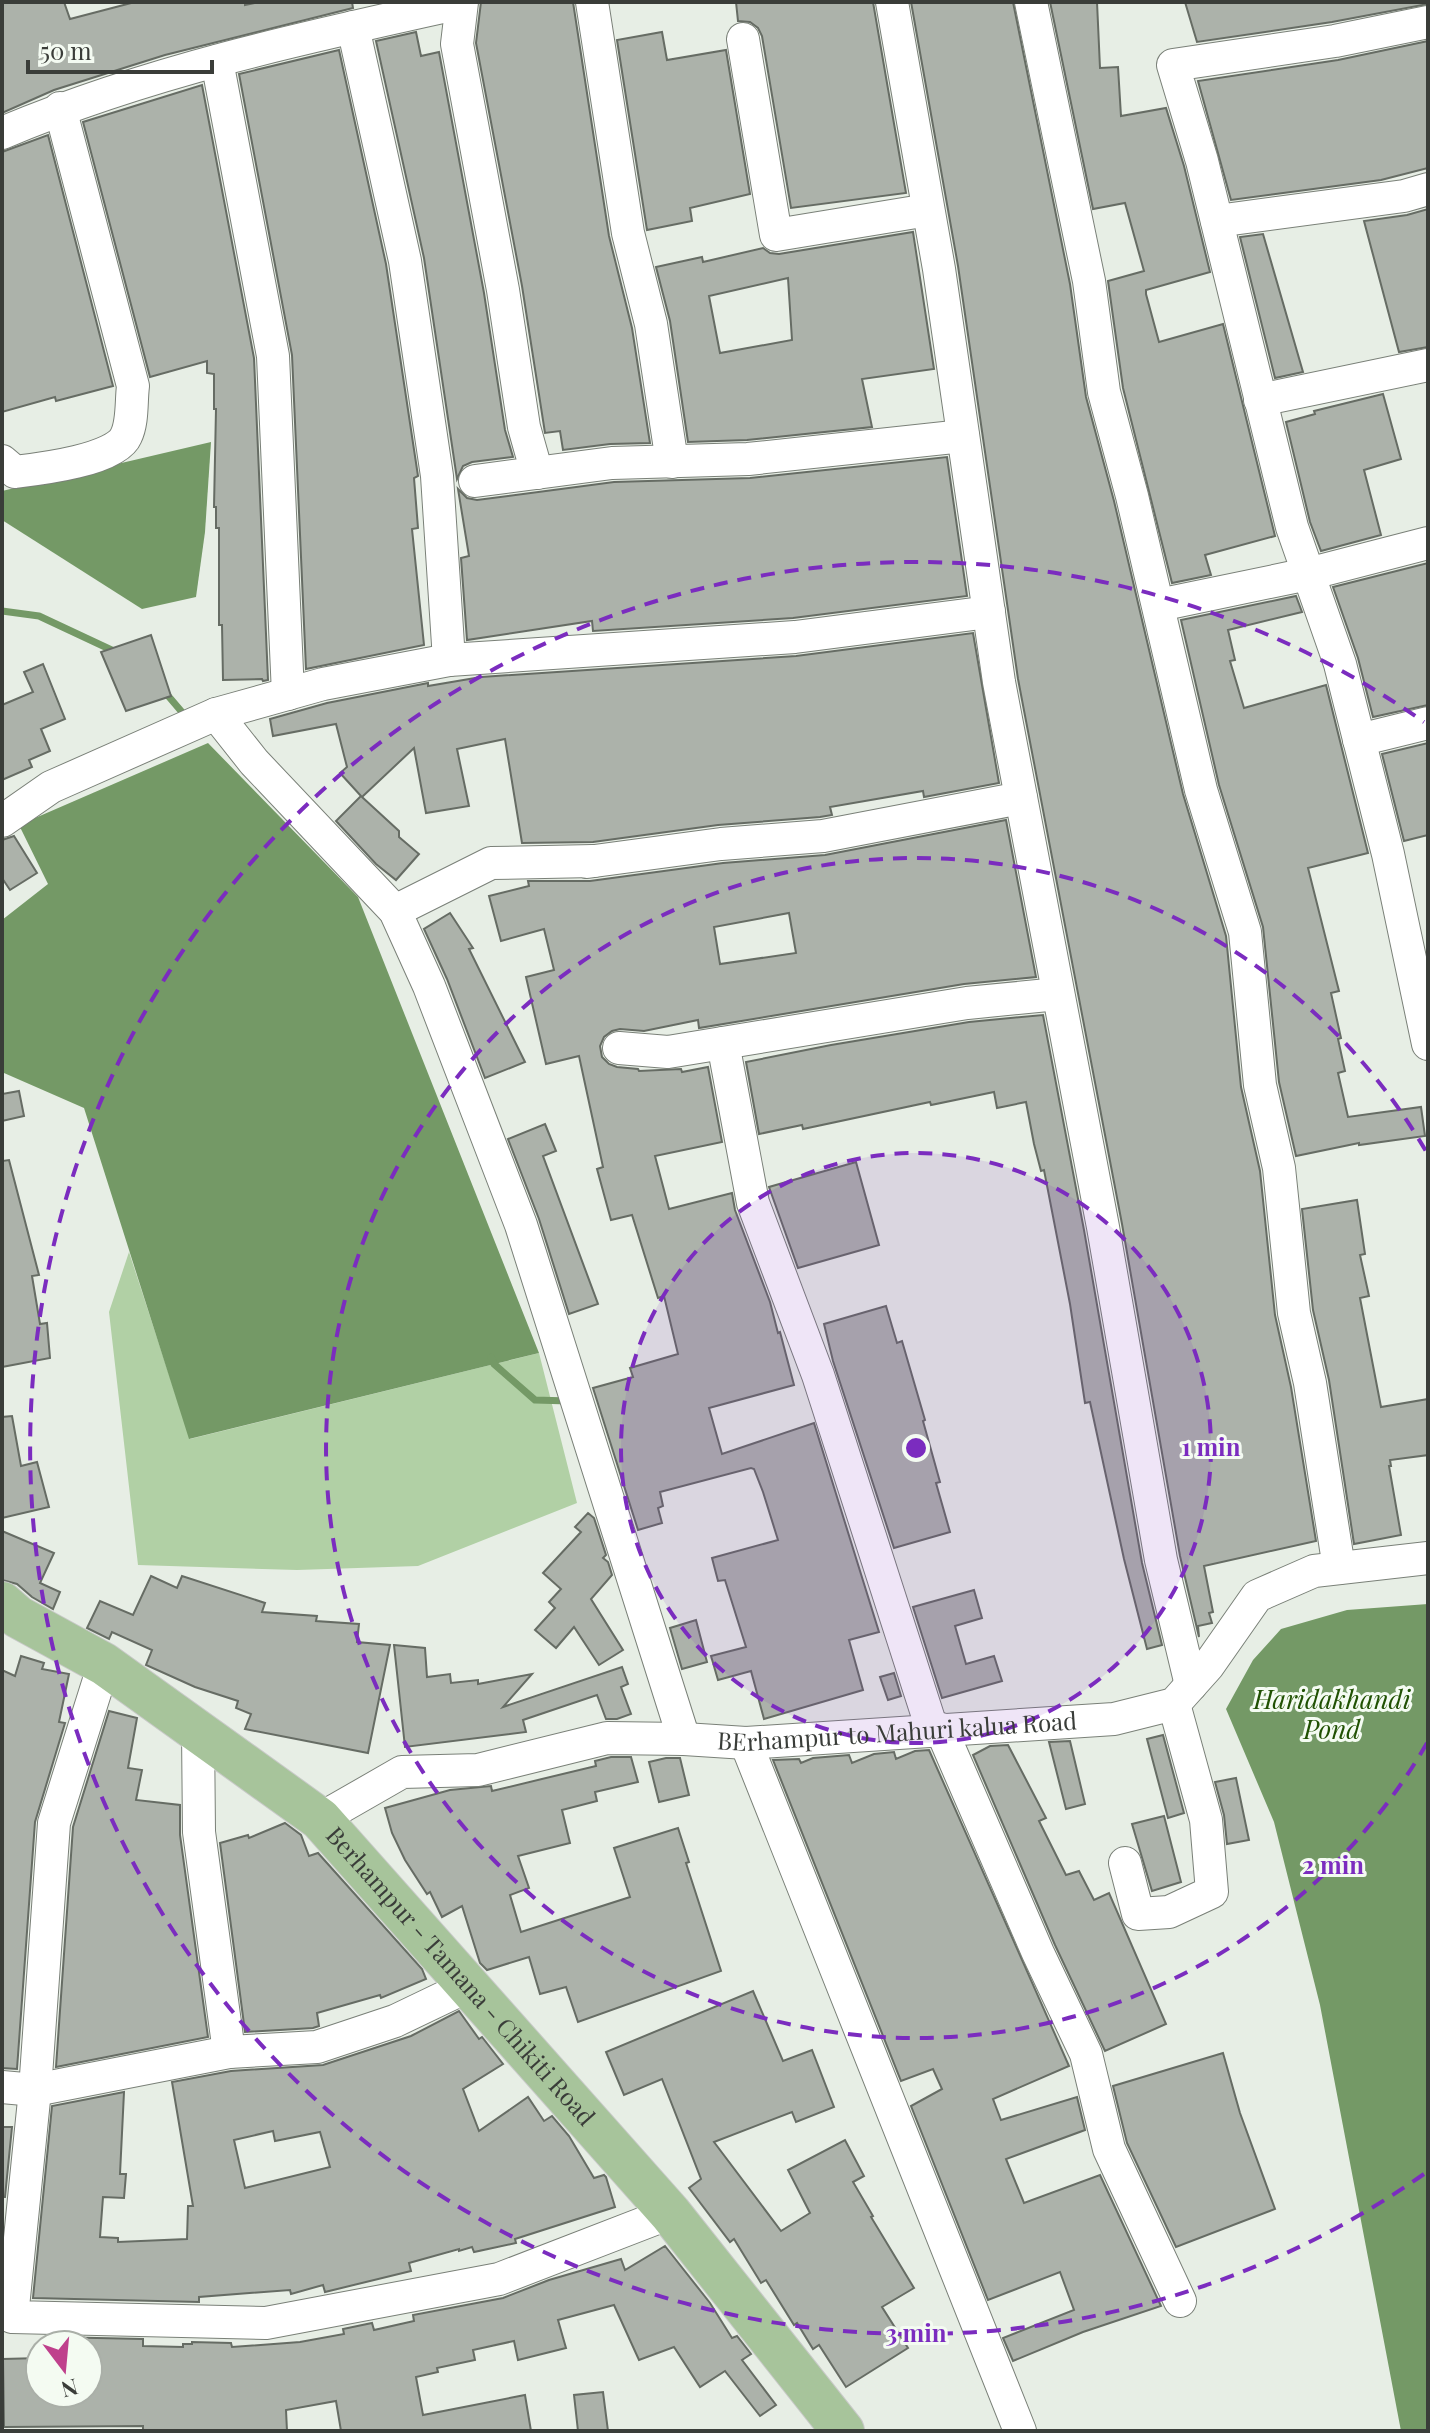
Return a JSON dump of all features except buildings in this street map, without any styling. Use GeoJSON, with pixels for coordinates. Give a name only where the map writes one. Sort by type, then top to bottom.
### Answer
{"type":"FeatureCollection","features":[{"type":"Feature","properties":{"kind":"main road","name":"Berhampur - Tamana - Chikiti Road"},"geometry":{"type":"LineString","coordinates":[[7,1610],[104,1664],[320,1819],[670,2213],[843,2431]]}},
{"type":"Feature","properties":{"kind":"street"},"geometry":{"type":"LineString","coordinates":[[2,133],[60,108],[217,61],[462,2],[457,44],[503,290],[524,427],[537,473]]}},
{"type":"Feature","properties":{"kind":"street"},"geometry":{"type":"LineString","coordinates":[[592,2],[628,233],[651,324],[672,462]]}},
{"type":"Feature","properties":{"kind":"street"},"geometry":{"type":"LineString","coordinates":[[892,2],[928,210],[989,612],[1021,798],[1103,1227],[1206,1820],[1212,1892],[1169,1912],[1138,1914],[1125,1863]]}},
{"type":"Feature","properties":{"kind":"street"},"geometry":{"type":"LineString","coordinates":[[1031,2],[1089,281],[1104,392],[1159,605],[1201,790],[1245,932],[1260,1085],[1279,1168],[1294,1313],[1310,1383],[1339,1568]]}},
{"type":"Feature","properties":{"kind":"street"},"geometry":{"type":"LineString","coordinates":[[1428,22],[1321,43],[1173,65],[1202,161],[1292,527],[1340,664],[1359,740],[1416,921],[1428,1044]]}},
{"type":"Feature","properties":{"kind":"street"},"geometry":{"type":"LineString","coordinates":[[353,27],[405,261],[437,476],[449,660]]}},
{"type":"Feature","properties":{"kind":"street"},"geometry":{"type":"LineString","coordinates":[[743,39],[776,235],[928,210]]}},
{"type":"Feature","properties":{"kind":"street"},"geometry":{"type":"LineString","coordinates":[[217,61],[273,356],[288,694]]}},
{"type":"Feature","properties":{"kind":"street"},"geometry":{"type":"LineString","coordinates":[[2,461],[15,472],[53,468],[122,444],[128,433],[133,386],[60,108]]}},
{"type":"Feature","properties":{"kind":"street"},"geometry":{"type":"LineString","coordinates":[[1217,221],[1404,196],[1428,189]]}},
{"type":"Feature","properties":{"kind":"street"},"geometry":{"type":"LineString","coordinates":[[1260,400],[1428,365]]}},
{"type":"Feature","properties":{"kind":"street"},"geometry":{"type":"LineString","coordinates":[[475,481],[612,463],[748,459],[963,436]]}},
{"type":"Feature","properties":{"kind":"street"},"geometry":{"type":"LineString","coordinates":[[1159,605],[1308,574],[1428,543]]}},
{"type":"Feature","properties":{"kind":"street"},"geometry":{"type":"LineString","coordinates":[[2,821],[51,787],[216,714],[323,684],[449,660],[734,642],[989,612]]}},
{"type":"Feature","properties":{"kind":"street"},"geometry":{"type":"LineString","coordinates":[[216,714],[254,762],[395,911],[429,986],[521,1225],[684,1739]]}},
{"type":"Feature","properties":{"kind":"street"},"geometry":{"type":"LineString","coordinates":[[1359,740],[1428,723]]}},
{"type":"Feature","properties":{"kind":"street"},"geometry":{"type":"LineString","coordinates":[[395,911],[491,863],[591,862],[721,844],[823,836],[1021,798]]}},
{"type":"Feature","properties":{"kind":"street"},"geometry":{"type":"LineString","coordinates":[[619,1048],[668,1052],[967,1003],[1058,994]]}},
{"type":"Feature","properties":{"kind":"street"},"geometry":{"type":"LineString","coordinates":[[723,1043],[753,1203],[818,1375],[937,1729],[1086,2054],[1109,2149],[1180,2301]]}},
{"type":"Feature","properties":{"kind":"street"},"geometry":{"type":"LineString","coordinates":[[1183,1694],[1208,1666],[1257,1596],[1314,1571],[1428,1558]]}},
{"type":"Feature","properties":{"kind":"street"},"geometry":{"type":"LineString","coordinates":[[104,1664],[54,1823],[35,2090],[12,2219],[12,2317],[266,2323],[499,2279],[670,2213]]}},
{"type":"Feature","properties":{"kind":"street","name":"BErhampur to Mahuri kalua Road"},"geometry":{"type":"LineString","coordinates":[[320,1819],[402,1772],[478,1770],[607,1738],[746,1743],[1114,1719],[1183,1694]]}},
{"type":"Feature","properties":{"kind":"street"},"geometry":{"type":"LineString","coordinates":[[198,1731],[199,1832],[229,2052]]}},
{"type":"Feature","properties":{"kind":"street"},"geometry":{"type":"LineString","coordinates":[[746,1743],[1020,2431]]}},
{"type":"Feature","properties":{"kind":"street"},"geometry":{"type":"LineString","coordinates":[[2,2087],[35,2090],[229,2052],[317,2047],[395,2021],[468,1986]]}},
{"type":"Feature","properties":{"kind":"shaded area"},"geometry":{"type":"Polygon","coordinates":[[[129,1252],[190,1439],[539,1353],[577,1503],[418,1566],[297,1570],[138,1565],[109,1312],[129,1252]]]}},
{"type":"Feature","properties":{"kind":"water"},"geometry":{"type":"Polygon","coordinates":[[[211,442],[205,532],[196,597],[142,609],[2,520],[2,491],[211,442]]]}},
{"type":"Feature","properties":{"kind":"water"},"geometry":{"type":"Polygon","coordinates":[[[208,743],[358,897],[539,1353],[189,1439],[84,1108],[4,1073],[2,920],[48,884],[19,825],[208,743]]]}},
{"type":"Feature","properties":{"kind":"water","name":"Haridakhandi Pond"},"geometry":{"type":"Polygon","coordinates":[[[1428,1604],[1428,2431],[1401,2431],[1320,2005],[1274,1822],[1226,1709],[1253,1660],[1281,1629],[1347,1610],[1428,1604]]]}},
{"type":"Feature","properties":{"kind":"waterway"},"geometry":{"type":"LineString","coordinates":[[2,611],[39,616],[118,653]]}},
{"type":"Feature","properties":{"kind":"waterway"},"geometry":{"type":"LineString","coordinates":[[164,691],[187,718]]}},
{"type":"Feature","properties":{"kind":"waterway"},"geometry":{"type":"LineString","coordinates":[[491,1357],[494,1364],[535,1400],[569,1401]]}}]}
